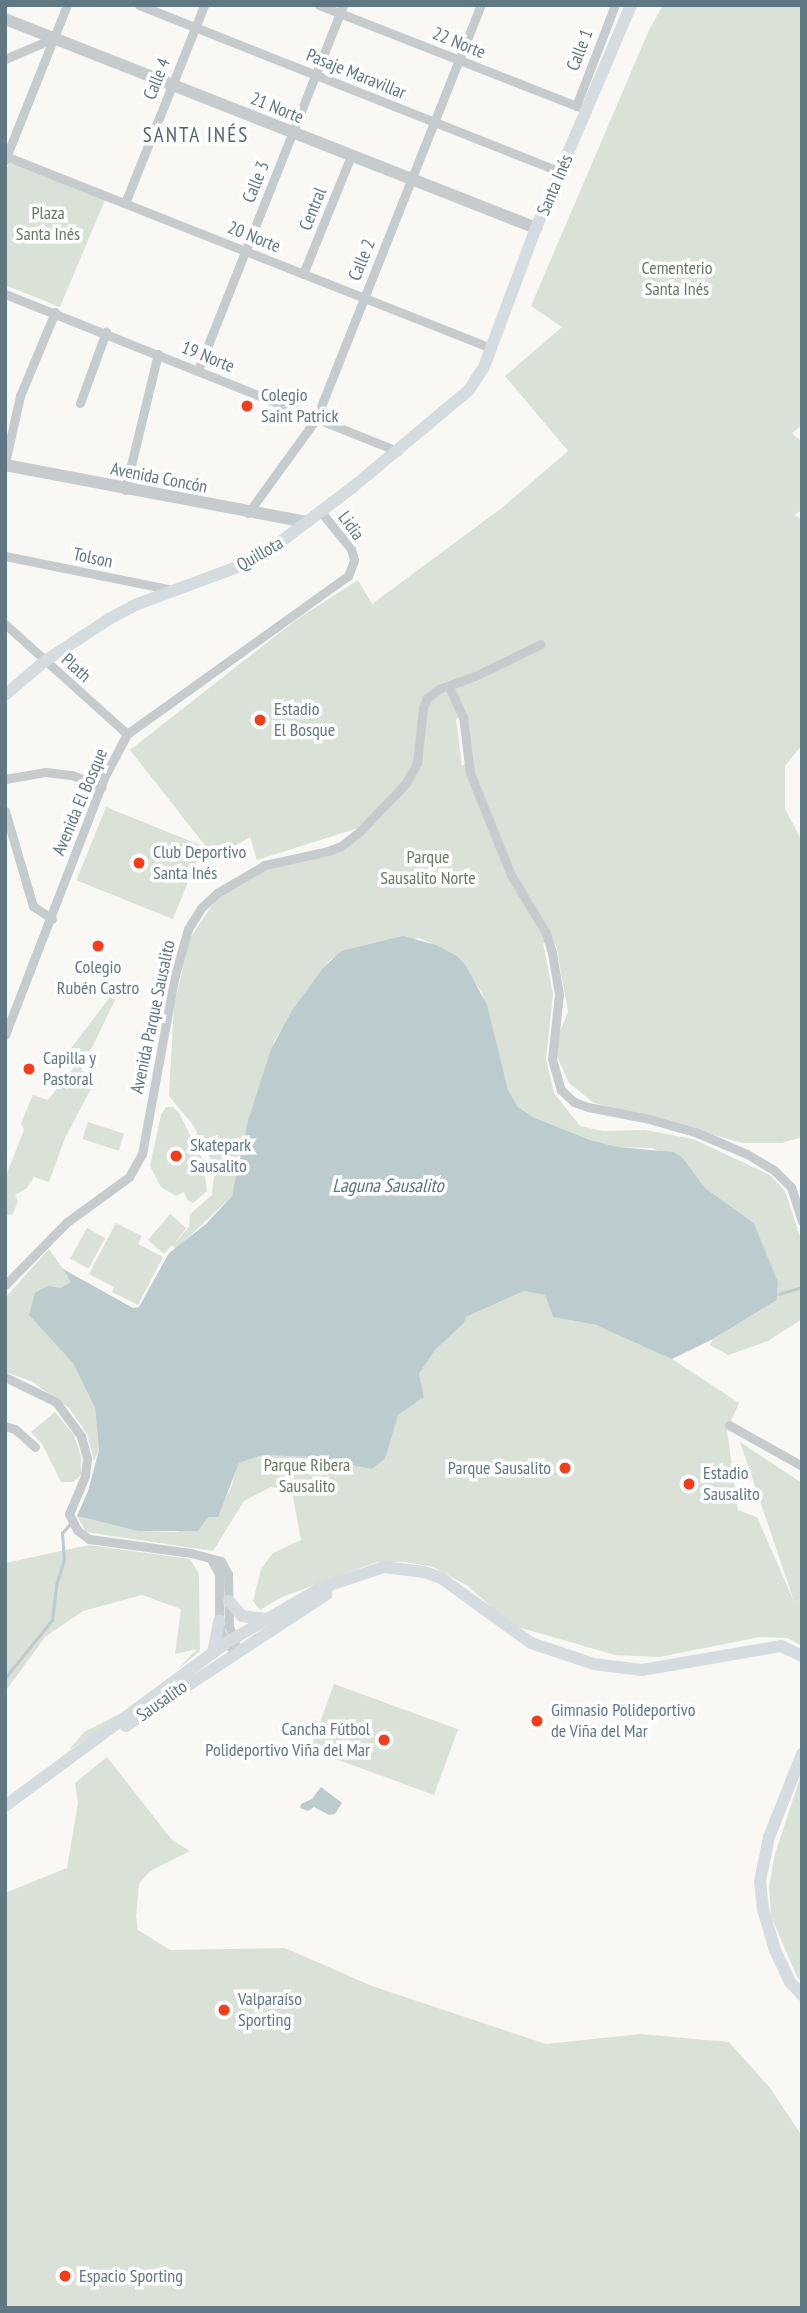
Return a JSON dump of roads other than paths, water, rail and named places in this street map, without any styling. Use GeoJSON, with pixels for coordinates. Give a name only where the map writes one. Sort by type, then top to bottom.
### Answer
{"type":"FeatureCollection","features":[{"type":"Feature","properties":{"kind":"main road","name":"Santa Inés"},"geometry":{"type":"LineString","coordinates":[[484,367],[536,228],[561,172],[581,108],[631,5]]}},
{"type":"Feature","properties":{"kind":"main road","name":"Quillota"},"geometry":{"type":"LineString","coordinates":[[5,695],[45,661],[109,619],[174,590],[251,562],[321,512],[398,450],[469,390],[484,367]]}},
{"type":"Feature","properties":{"kind":"main road"},"geometry":{"type":"LineString","coordinates":[[231,1645],[267,1619],[321,1588],[384,1567],[424,1572],[441,1578],[502,1625],[531,1643],[616,1668],[662,1667],[762,1647],[781,1646],[802,1656]]}},
{"type":"Feature","properties":{"kind":"main road"},"geometry":{"type":"LineString","coordinates":[[231,1645],[325,1595],[341,1581]]}},
{"type":"Feature","properties":{"kind":"main road"},"geometry":{"type":"LineString","coordinates":[[229,1601],[242,1616],[267,1619]]}},
{"type":"Feature","properties":{"kind":"main road"},"geometry":{"type":"LineString","coordinates":[[213,1653],[219,1620]]}},
{"type":"Feature","properties":{"kind":"main road","name":"Sausalito"},"geometry":{"type":"LineString","coordinates":[[5,1806],[89,1747],[103,1732],[213,1653],[231,1645]]}},
{"type":"Feature","properties":{"kind":"main road","name":"Sausalito"},"geometry":{"type":"LineString","coordinates":[[89,1747],[108,1739],[231,1645]]}},
{"type":"Feature","properties":{"kind":"main road"},"geometry":{"type":"LineString","coordinates":[[802,1754],[766,1845],[760,1881],[763,1909],[775,1950],[790,1982],[802,1995]]}},
{"type":"Feature","properties":{"kind":"street"},"geometry":{"type":"LineString","coordinates":[[6,158],[67,5]]}},
{"type":"Feature","properties":{"kind":"street","name":"Pasaje Maravillar"},"geometry":{"type":"LineString","coordinates":[[139,5],[561,172]]}},
{"type":"Feature","properties":{"kind":"street","name":"Calle 4"},"geometry":{"type":"LineString","coordinates":[[125,203],[204,5]]}},
{"type":"Feature","properties":{"kind":"street","name":"22 Norte"},"geometry":{"type":"LineString","coordinates":[[319,5],[342,9],[459,60],[581,108]]}},
{"type":"Feature","properties":{"kind":"street","name":"Calle 2"},"geometry":{"type":"LineString","coordinates":[[248,513],[316,419],[481,5]]}},
{"type":"Feature","properties":{"kind":"street","name":"Calle 1"},"geometry":{"type":"LineString","coordinates":[[581,108],[615,5]]}},
{"type":"Feature","properties":{"kind":"street","name":"Calle 3"},"geometry":{"type":"LineString","coordinates":[[198,370],[342,9]]}},
{"type":"Feature","properties":{"kind":"street","name":"21 Norte"},"geometry":{"type":"LineString","coordinates":[[5,19],[536,228]]}},
{"type":"Feature","properties":{"kind":"street"},"geometry":{"type":"LineString","coordinates":[[5,60],[54,38]]}},
{"type":"Feature","properties":{"kind":"street","name":"Central"},"geometry":{"type":"LineString","coordinates":[[303,274],[351,156]]}},
{"type":"Feature","properties":{"kind":"street","name":"20 Norte"},"geometry":{"type":"LineString","coordinates":[[6,158],[491,348]]}},
{"type":"Feature","properties":{"kind":"street","name":"19 Norte"},"geometry":{"type":"LineString","coordinates":[[5,294],[398,450]]}},
{"type":"Feature","properties":{"kind":"street"},"geometry":{"type":"LineString","coordinates":[[5,464],[20,396],[55,312]]}},
{"type":"Feature","properties":{"kind":"street"},"geometry":{"type":"LineString","coordinates":[[80,403],[106,332]]}},
{"type":"Feature","properties":{"kind":"street"},"geometry":{"type":"LineString","coordinates":[[125,490],[158,354]]}},
{"type":"Feature","properties":{"kind":"street","name":"Avenida Concón"},"geometry":{"type":"LineString","coordinates":[[5,464],[125,490],[307,522]]}},
{"type":"Feature","properties":{"kind":"street","name":"Lidia"},"geometry":{"type":"LineString","coordinates":[[321,512],[351,550],[354,559]]}},
{"type":"Feature","properties":{"kind":"street","name":"Tolson"},"geometry":{"type":"LineString","coordinates":[[5,556],[174,590]]}},
{"type":"Feature","properties":{"kind":"street","name":"Avenida El Bosque"},"geometry":{"type":"LineString","coordinates":[[5,1035],[102,786],[127,734],[348,576],[354,559]]}},
{"type":"Feature","properties":{"kind":"street","name":"Plath"},"geometry":{"type":"LineString","coordinates":[[5,624],[127,734]]}},
{"type":"Feature","properties":{"kind":"street","name":"Avenida Parque Sausalito"},"geometry":{"type":"LineString","coordinates":[[5,1285],[67,1222],[128,1177],[142,1154],[174,979],[188,929],[201,908],[217,892],[265,865],[328,850],[360,831],[406,783],[416,763],[423,708],[427,698],[541,644]]}},
{"type":"Feature","properties":{"kind":"street"},"geometry":{"type":"LineString","coordinates":[[449,687],[463,717],[470,773],[511,875],[546,933],[552,953],[559,993],[552,1059],[561,1090],[587,1107],[649,1119],[695,1132],[747,1154],[774,1170],[791,1186],[802,1221]]}},
{"type":"Feature","properties":{"kind":"street"},"geometry":{"type":"LineString","coordinates":[[5,779],[46,772],[72,775],[102,786]]}},
{"type":"Feature","properties":{"kind":"street"},"geometry":{"type":"LineString","coordinates":[[5,811],[33,906],[52,919]]}},
{"type":"Feature","properties":{"kind":"street"},"geometry":{"type":"LineString","coordinates":[[5,1377],[56,1402],[80,1436],[87,1459],[72,1521],[89,1539],[191,1553],[221,1561],[226,1567],[231,1645]]}},
{"type":"Feature","properties":{"kind":"street"},"geometry":{"type":"LineString","coordinates":[[729,1425],[802,1466]]}},
{"type":"Feature","properties":{"kind":"street"},"geometry":{"type":"LineString","coordinates":[[5,1426],[15,1429],[35,1447]]}},
{"type":"Feature","properties":{"kind":"street"},"geometry":{"type":"LineString","coordinates":[[211,1559],[219,1574],[219,1620],[231,1645]]}},
{"type":"Feature","properties":{"kind":"water","name":"Laguna Sausalito"},"geometry":{"type":"Polygon","coordinates":[[[403,936],[436,945],[457,956],[466,966],[487,1005],[508,1090],[518,1107],[535,1118],[590,1140],[618,1147],[673,1152],[683,1158],[705,1188],[754,1223],[778,1282],[777,1300],[713,1339],[672,1359],[596,1325],[553,1317],[545,1295],[524,1291],[466,1317],[464,1323],[435,1350],[419,1374],[424,1397],[398,1415],[385,1459],[372,1469],[308,1457],[263,1455],[239,1463],[218,1517],[208,1517],[198,1531],[138,1531],[77,1516],[88,1491],[99,1450],[95,1408],[73,1363],[29,1315],[35,1293],[47,1286],[61,1288],[71,1282],[63,1269],[133,1308],[139,1307],[169,1253],[206,1224],[232,1196],[248,1121],[271,1049],[293,1009],[323,968],[341,951],[403,936]]]}},
{"type":"Feature","properties":{"kind":"water"},"geometry":{"type":"Polygon","coordinates":[[[321,1787],[342,1803],[335,1814],[329,1815],[314,1807],[308,1811],[300,1808],[301,1804],[312,1799],[321,1787]]]}},
{"type":"Feature","properties":{"kind":"waterway"},"geometry":{"type":"LineString","coordinates":[[779,1294],[802,1287]]}},
{"type":"Feature","properties":{"kind":"waterway"},"geometry":{"type":"LineString","coordinates":[[5,1678],[52,1620],[56,1585],[64,1561],[62,1533],[70,1524]]}},
{"type":"Feature","properties":{"kind":"place","name":"Colegio Saint Patrick"},"geometry":{"type":"Point","coordinates":[247,406]}},
{"type":"Feature","properties":{"kind":"place","name":"Estadio El Bosque"},"geometry":{"type":"Point","coordinates":[260,720]}},
{"type":"Feature","properties":{"kind":"place","name":"Club Deportivo Santa Inés"},"geometry":{"type":"Point","coordinates":[139,863]}},
{"type":"Feature","properties":{"kind":"place","name":"Colegio Rubén Castro"},"geometry":{"type":"Point","coordinates":[98,946]}},
{"type":"Feature","properties":{"kind":"place","name":"Capilla y Pastoral"},"geometry":{"type":"Point","coordinates":[29,1069]}},
{"type":"Feature","properties":{"kind":"place","name":"Skatepark Sausalito"},"geometry":{"type":"Point","coordinates":[176,1156]}},
{"type":"Feature","properties":{"kind":"place","name":"Parque Sausalito"},"geometry":{"type":"Point","coordinates":[565,1468]}},
{"type":"Feature","properties":{"kind":"place","name":"Estadio Sausalito"},"geometry":{"type":"Point","coordinates":[689,1484]}},
{"type":"Feature","properties":{"kind":"place","name":"Gimnasio Polideportivo de Viña del Mar"},"geometry":{"type":"Point","coordinates":[537,1721]}},
{"type":"Feature","properties":{"kind":"place","name":"Cancha Fútbol Polideportivo Viña del Mar"},"geometry":{"type":"Point","coordinates":[384,1740]}},
{"type":"Feature","properties":{"kind":"place","name":"Valparaíso Sporting"},"geometry":{"type":"Point","coordinates":[224,2010]}},
{"type":"Feature","properties":{"kind":"place","name":"Espacio Sporting"},"geometry":{"type":"Point","coordinates":[65,2276]}},
{"type":"Feature","properties":{"kind":"district","name":"SANTA INÉS"},"geometry":{"type":"Point","coordinates":[196,135]}},
{"type":"Feature","properties":{"kind":"park label","name":"Plaza Santa Inés"},"geometry":{"type":"Point","coordinates":[48,224]}},
{"type":"Feature","properties":{"kind":"park label","name":"Cementerio Santa Inés"},"geometry":{"type":"Point","coordinates":[677,279]}},
{"type":"Feature","properties":{"kind":"park label","name":"Parque Sausalito Norte"},"geometry":{"type":"Point","coordinates":[428,868]}},
{"type":"Feature","properties":{"kind":"park label","name":"Parque Ribera Sausalito"},"geometry":{"type":"Point","coordinates":[307,1476]}}]}
